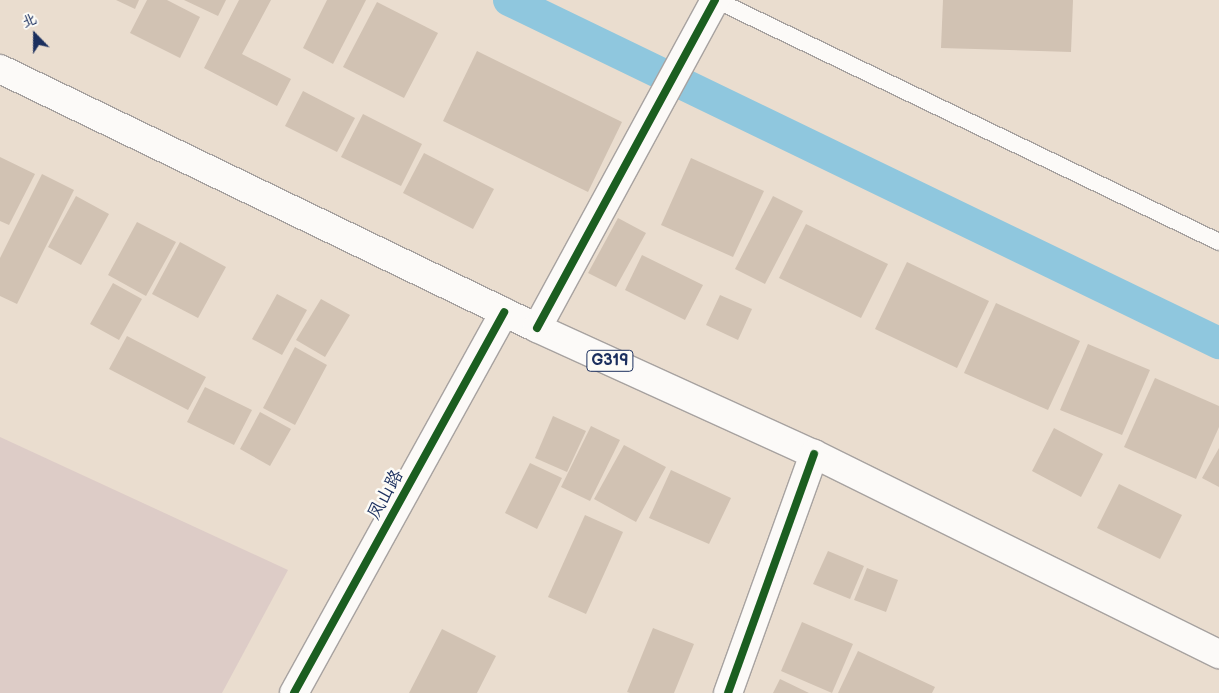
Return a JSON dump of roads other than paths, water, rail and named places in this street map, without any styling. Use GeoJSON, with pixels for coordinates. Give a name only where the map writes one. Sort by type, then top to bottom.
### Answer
{"type":"FeatureCollection","features":[{"type":"Feature","properties":{"kind":"main road"},"geometry":{"type":"LineString","coordinates":[[537,328],[716,0]]}},
{"type":"Feature","properties":{"kind":"main road","name":"G319"},"geometry":{"type":"LineString","coordinates":[[0,69],[537,328],[814,454],[1219,654]]}},
{"type":"Feature","properties":{"kind":"main road","name":"凤山路"},"geometry":{"type":"LineString","coordinates":[[294,693],[504,312]]}},
{"type":"Feature","properties":{"kind":"main road"},"geometry":{"type":"LineString","coordinates":[[728,693],[814,454]]}},
{"type":"Feature","properties":{"kind":"lane"},"geometry":{"type":"LineString","coordinates":[[716,0],[1219,242]]}},
{"type":"Feature","properties":{"kind":"waterway"},"geometry":{"type":"LineString","coordinates":[[509,0],[1219,343]]}}]}
